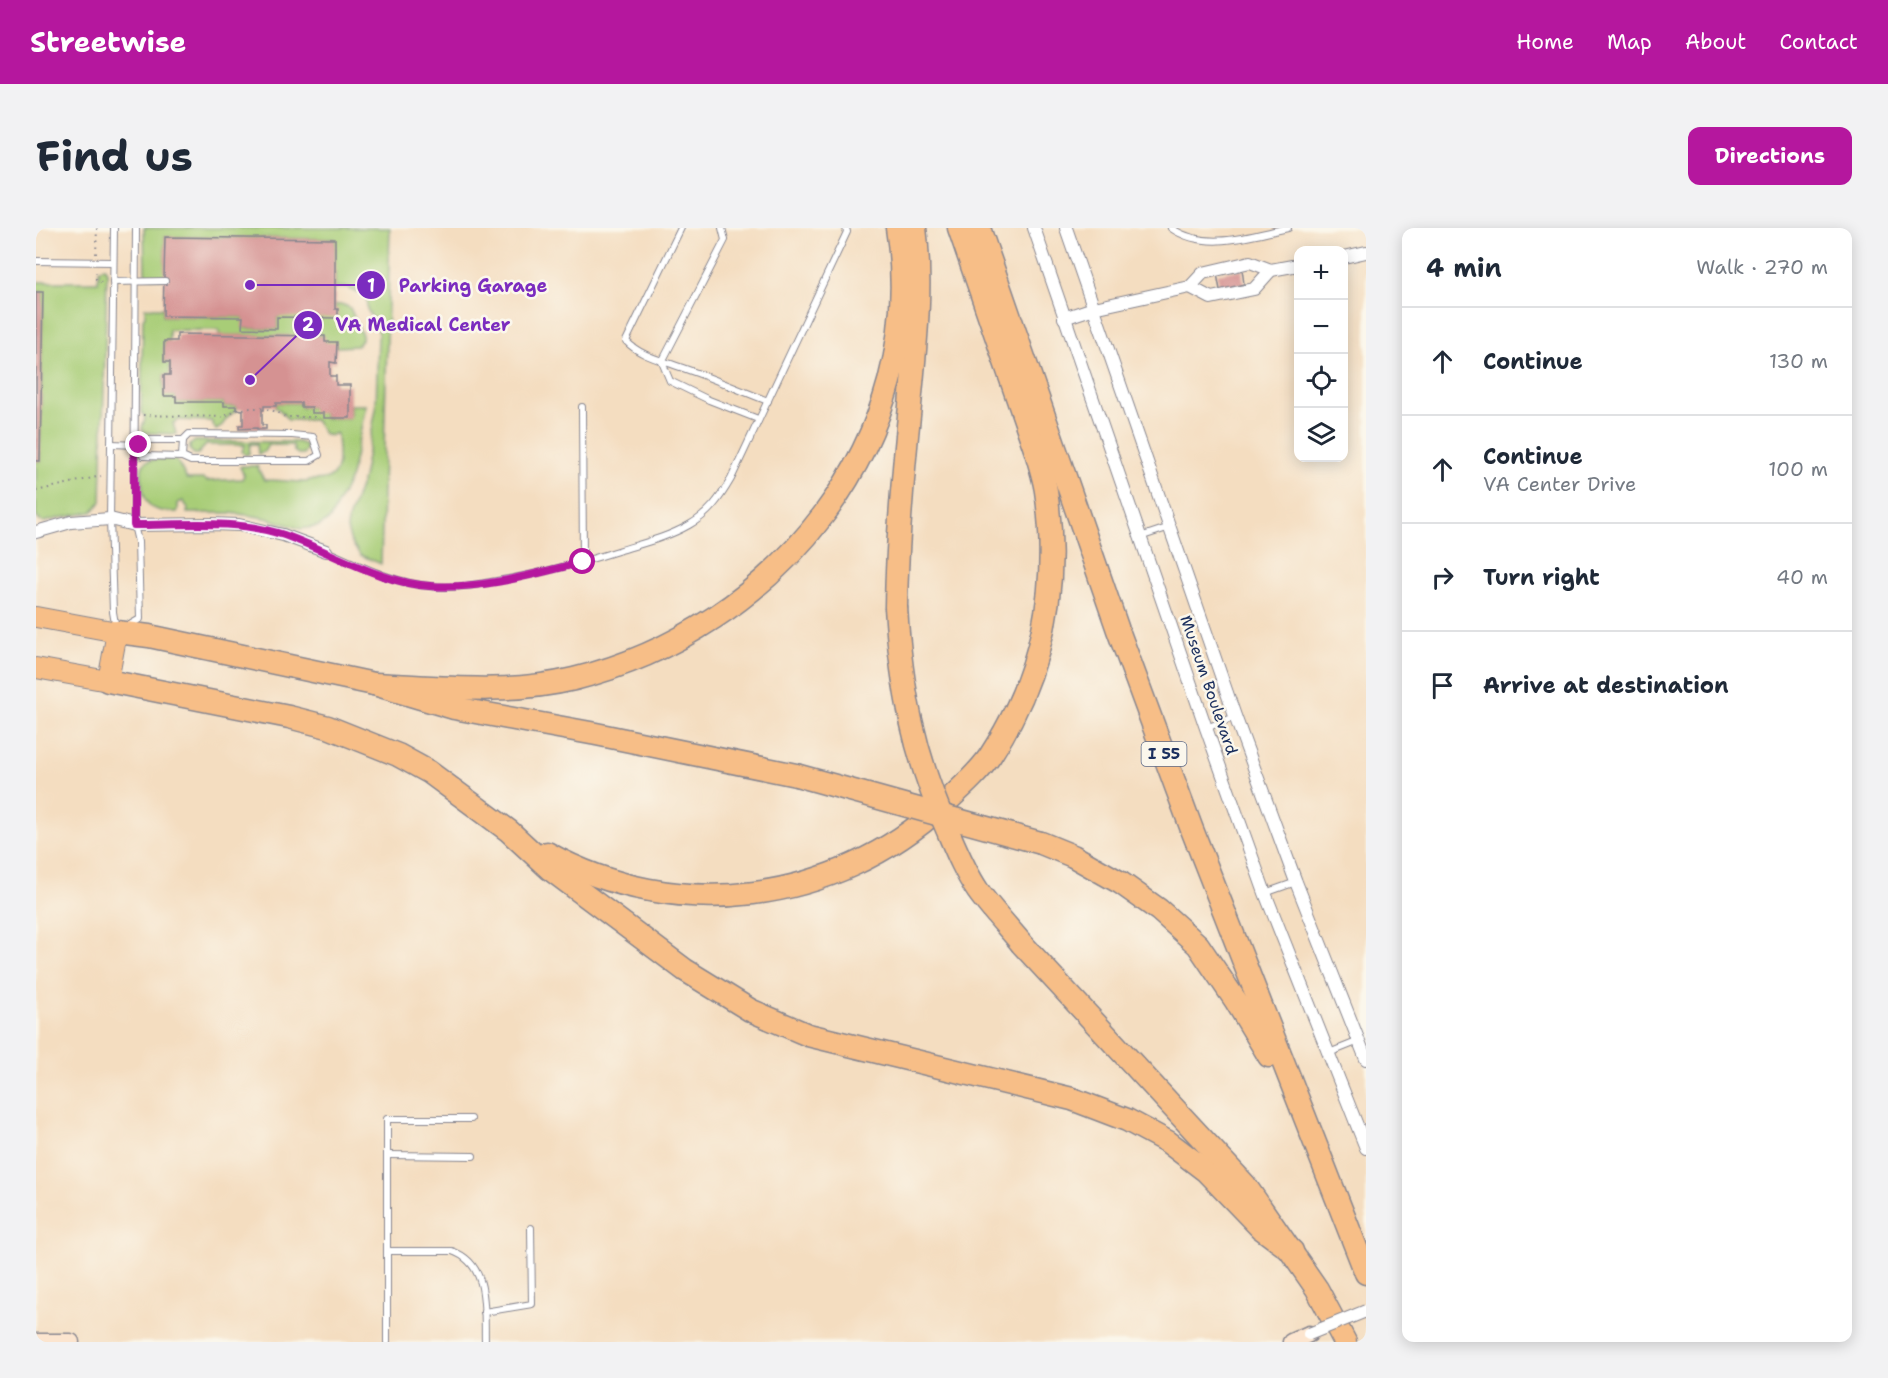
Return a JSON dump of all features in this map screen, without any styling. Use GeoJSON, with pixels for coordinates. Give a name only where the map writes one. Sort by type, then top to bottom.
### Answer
{"type":"FeatureCollection","features":[{"type":"Feature","properties":{"kind":"highway"},"geometry":{"type":"LineString","coordinates":[[374,684],[484,689],[518,688],[571,680],[607,670],[646,655],[714,619],[746,596],[778,567],[826,511],[847,480],[867,441],[883,401],[896,355],[902,288],[901,250],[897,228]]}},
{"type":"Feature","properties":{"kind":"highway"},"geometry":{"type":"LineString","coordinates":[[915,228],[918,279],[916,341],[902,488],[896,607],[899,655],[906,704],[918,752],[934,800],[955,850],[978,891],[1022,944],[1245,1185],[1317,1289],[1345,1342]]}},
{"type":"Feature","properties":{"kind":"highway"},"geometry":{"type":"LineString","coordinates":[[509,831],[571,866],[610,881],[644,889],[690,896],[729,896],[768,891],[808,882],[837,872],[881,851],[922,824],[962,787],[989,757],[1026,689],[1039,651],[1047,613],[1052,566],[1046,489],[1036,452],[959,228]]}},
{"type":"Feature","properties":{"kind":"highway","name":"I 55"},"geometry":{"type":"LineString","coordinates":[[979,228],[1118,630],[1191,827],[1366,1273]]}},
{"type":"Feature","properties":{"kind":"highway"},"geometry":{"type":"LineString","coordinates":[[117,632],[149,636],[374,684],[454,708],[596,734],[795,775],[1041,843],[1073,856],[1121,883],[1159,910],[1198,945],[1236,1001],[1301,1108]]}},
{"type":"Feature","properties":{"kind":"highway"},"geometry":{"type":"LineString","coordinates":[[108,681],[289,717],[328,727],[398,755],[429,772],[509,831],[550,869],[685,970],[750,1011],[808,1035],[1072,1099],[1127,1120],[1168,1142],[1206,1171],[1261,1228],[1292,1251]]}},
{"type":"Feature","properties":{"kind":"main road"},"geometry":{"type":"LineString","coordinates":[[36,617],[117,632],[108,681],[36,668]]}},
{"type":"Feature","properties":{"kind":"street","name":"Museum Boulevard"},"geometry":{"type":"LineString","coordinates":[[1034,228],[1265,893],[1366,1148]]}},
{"type":"Feature","properties":{"kind":"street","name":"Museum Boulevard"},"geometry":{"type":"LineString","coordinates":[[1066,228],[1235,717],[1296,882],[1366,1059]]}},
{"type":"Feature","properties":{"kind":"street"},"geometry":{"type":"LineString","coordinates":[[1348,256],[1366,252]]}},
{"type":"Feature","properties":{"kind":"street"},"geometry":{"type":"LineString","coordinates":[[1064,318],[1094,308],[1191,286],[1203,273],[1250,262],[1271,270],[1294,266]]}},
{"type":"Feature","properties":{"kind":"street"},"geometry":{"type":"LineString","coordinates":[[1191,286],[1211,297],[1254,289],[1271,270]]}},
{"type":"Feature","properties":{"kind":"street"},"geometry":{"type":"LineString","coordinates":[[36,532],[71,522],[110,519],[134,525],[239,525],[283,535],[326,551]]}},
{"type":"Feature","properties":{"kind":"street"},"geometry":{"type":"LineString","coordinates":[[1291,1342],[1366,1311]]}},
{"type":"Feature","properties":{"kind":"street"},"geometry":{"type":"LineString","coordinates":[[36,1342],[71,1342]]}},
{"type":"Feature","properties":{"kind":"lane"},"geometry":{"type":"LineString","coordinates":[[114,228],[110,519],[113,612],[117,632],[140,619],[138,542],[134,525],[136,228]]}},
{"type":"Feature","properties":{"kind":"lane"},"geometry":{"type":"LineString","coordinates":[[681,228],[626,341],[634,349],[662,362],[768,402]]}},
{"type":"Feature","properties":{"kind":"lane"},"geometry":{"type":"LineString","coordinates":[[662,362],[725,240],[722,228]]}},
{"type":"Feature","properties":{"kind":"lane"},"geometry":{"type":"LineString","coordinates":[[326,551],[389,577],[429,586],[469,586],[531,575],[583,562],[665,536],[690,524],[719,500],[768,402],[847,232],[846,228]]}},
{"type":"Feature","properties":{"kind":"lane"},"geometry":{"type":"LineString","coordinates":[[1171,228],[1192,239],[1206,242],[1223,241],[1288,228]]}},
{"type":"Feature","properties":{"kind":"lane"},"geometry":{"type":"LineString","coordinates":[[36,261],[113,262]]}},
{"type":"Feature","properties":{"kind":"lane"},"geometry":{"type":"LineString","coordinates":[[113,282],[165,281]]}},
{"type":"Feature","properties":{"kind":"lane"},"geometry":{"type":"LineString","coordinates":[[662,362],[670,381],[709,400],[758,419]]}},
{"type":"Feature","properties":{"kind":"lane"},"geometry":{"type":"LineString","coordinates":[[582,407],[583,562]]}},
{"type":"Feature","properties":{"kind":"lane"},"geometry":{"type":"LineString","coordinates":[[136,445],[143,456],[182,457],[191,461],[309,461],[319,455],[313,437],[189,434],[183,440],[182,457]]}},
{"type":"Feature","properties":{"kind":"lane"},"geometry":{"type":"LineString","coordinates":[[111,444],[136,445],[143,440],[183,440]]}},
{"type":"Feature","properties":{"kind":"lane"},"geometry":{"type":"LineString","coordinates":[[1140,537],[1170,527]]}},
{"type":"Feature","properties":{"kind":"lane"},"geometry":{"type":"LineString","coordinates":[[1206,728],[1235,717]]}},
{"type":"Feature","properties":{"kind":"lane"},"geometry":{"type":"LineString","coordinates":[[1265,893],[1296,882]]}},
{"type":"Feature","properties":{"kind":"lane"},"geometry":{"type":"LineString","coordinates":[[1329,1053],[1359,1041]]}},
{"type":"Feature","properties":{"kind":"lane"},"geometry":{"type":"LineString","coordinates":[[387,1342],[387,1119],[471,1119]]}},
{"type":"Feature","properties":{"kind":"lane"},"geometry":{"type":"LineString","coordinates":[[387,1155],[473,1156]]}},
{"type":"Feature","properties":{"kind":"lane"},"geometry":{"type":"LineString","coordinates":[[484,1312],[532,1304],[531,1228]]}},
{"type":"Feature","properties":{"kind":"lane"},"geometry":{"type":"LineString","coordinates":[[387,1251],[452,1251],[472,1263],[484,1289],[485,1342]]}},
{"type":"Feature","properties":{"kind":"path"},"geometry":{"type":"LineString","coordinates":[[97,228],[96,279],[105,285]]}},
{"type":"Feature","properties":{"kind":"path"},"geometry":{"type":"LineString","coordinates":[[144,415],[224,417],[236,409],[267,409],[285,417],[314,417],[314,415]]}},
{"type":"Feature","properties":{"kind":"path"},"geometry":{"type":"LineString","coordinates":[[36,491],[101,476]]}},
{"type":"Feature","properties":{"kind":"green space"},"geometry":{"type":"Polygon","coordinates":[[[144,228],[390,228],[381,564],[360,555],[351,542],[347,529],[363,478],[376,409],[378,334],[377,327],[367,309],[366,288],[357,288],[357,293],[349,287],[335,288],[335,239],[165,237],[165,279],[147,276],[145,272],[144,228]]]}},
{"type":"Feature","properties":{"kind":"green space"},"geometry":{"type":"Polygon","coordinates":[[[104,267],[107,272],[101,502],[92,512],[44,522],[36,516],[36,461],[40,461],[43,292],[36,292],[36,282],[98,282],[99,270],[104,267]]]}},
{"type":"Feature","properties":{"kind":"green space"},"geometry":{"type":"Polygon","coordinates":[[[335,305],[350,308],[362,335],[362,340],[357,346],[336,347],[325,342],[324,336],[219,335],[219,330],[169,330],[169,341],[164,341],[164,362],[170,362],[170,375],[164,375],[164,395],[176,396],[176,402],[224,402],[224,406],[236,406],[236,411],[216,430],[211,421],[179,420],[173,423],[176,434],[144,433],[142,428],[145,418],[141,410],[145,308],[163,308],[163,316],[243,317],[243,328],[277,329],[277,317],[335,309],[335,305]]]}},
{"type":"Feature","properties":{"kind":"green space"},"geometry":{"type":"Polygon","coordinates":[[[276,403],[301,403],[301,407],[312,407],[324,413],[324,418],[350,418],[350,405],[366,405],[351,476],[330,519],[319,526],[301,529],[266,518],[247,515],[187,513],[188,508],[183,501],[178,503],[177,512],[161,511],[150,506],[144,496],[142,470],[146,462],[152,460],[177,461],[187,479],[207,481],[242,479],[244,475],[240,467],[242,466],[257,466],[264,480],[307,482],[322,480],[333,475],[338,464],[337,434],[330,436],[324,434],[315,420],[288,420],[275,407],[276,403]]]}},
{"type":"Feature","properties":{"kind":"green space"},"geometry":{"type":"Polygon","coordinates":[[[195,441],[298,442],[306,445],[306,450],[303,454],[298,454],[294,451],[293,445],[268,445],[264,452],[258,454],[257,444],[250,444],[249,454],[245,455],[242,451],[245,445],[206,445],[198,454],[194,454],[190,450],[190,445],[195,441]]]}},
{"type":"Feature","properties":{"kind":"building"},"geometry":{"type":"Polygon","coordinates":[[[165,237],[335,239],[335,309],[338,309],[338,318],[277,317],[277,329],[242,328],[243,317],[163,316],[165,237]]]}},
{"type":"Feature","properties":{"kind":"building"},"geometry":{"type":"Polygon","coordinates":[[[1242,269],[1244,284],[1220,290],[1217,274],[1242,269]]]}},
{"type":"Feature","properties":{"kind":"building"},"geometry":{"type":"Polygon","coordinates":[[[36,292],[43,292],[40,461],[36,461],[36,292]]]}},
{"type":"Feature","properties":{"kind":"building"},"geometry":{"type":"Polygon","coordinates":[[[177,334],[325,336],[325,342],[337,342],[336,363],[330,362],[330,376],[336,376],[336,385],[350,385],[350,418],[324,418],[324,413],[312,413],[312,407],[301,407],[301,403],[276,403],[276,406],[264,406],[262,410],[262,425],[266,425],[266,429],[239,429],[239,425],[243,425],[243,410],[236,409],[236,406],[224,406],[224,402],[176,402],[176,396],[164,396],[164,375],[170,375],[170,362],[164,362],[164,341],[177,341],[177,334]]]}},
{"type":"Feature","properties":{"kind":"place","name":"Parking Garage"},"geometry":{"type":"Point","coordinates":[250,285]}},
{"type":"Feature","properties":{"kind":"place","name":"VA Medical Center"},"geometry":{"type":"Point","coordinates":[250,380]}},
{"type":"Feature","properties":{"kind":"route"},"geometry":{"type":"LineString","coordinates":[[139,445],[134,445],[134,525],[239,525],[267,530],[326,551],[369,570],[399,580],[429,586],[469,586],[531,575],[583,562]]}}]}
